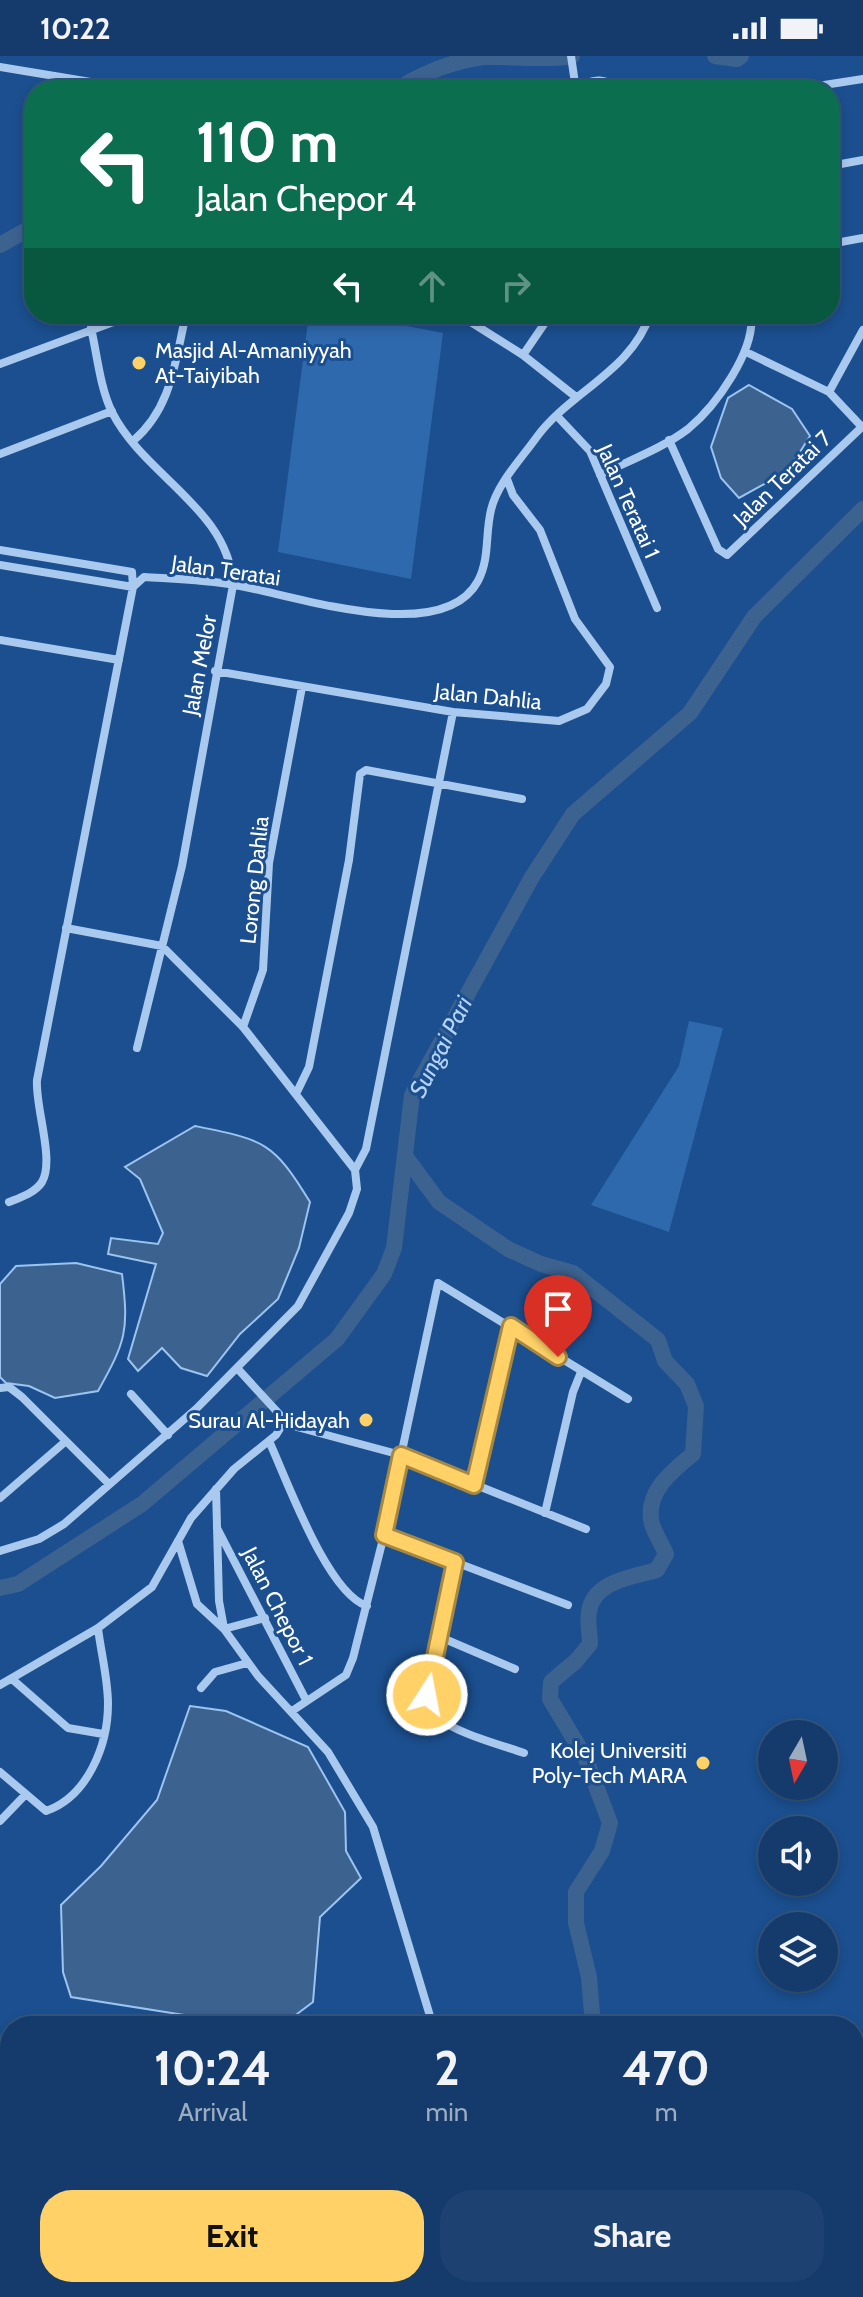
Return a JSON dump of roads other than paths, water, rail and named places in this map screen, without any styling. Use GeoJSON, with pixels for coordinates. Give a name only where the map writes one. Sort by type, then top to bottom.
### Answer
{"type":"FeatureCollection","features":[{"type":"Feature","properties":{"kind":"street"},"geometry":{"type":"LineString","coordinates":[[571,60],[574,80]]}},
{"type":"Feature","properties":{"kind":"street"},"geometry":{"type":"LineString","coordinates":[[0,67],[77,80]]}},
{"type":"Feature","properties":{"kind":"street"},"geometry":{"type":"LineString","coordinates":[[54,80],[55,76]]}},
{"type":"Feature","properties":{"kind":"street"},"geometry":{"type":"LineString","coordinates":[[840,83],[863,79]]}},
{"type":"Feature","properties":{"kind":"street"},"geometry":{"type":"LineString","coordinates":[[840,164],[863,160]]}},
{"type":"Feature","properties":{"kind":"street"},"geometry":{"type":"LineString","coordinates":[[840,242],[863,238]]}},
{"type":"Feature","properties":{"kind":"street"},"geometry":{"type":"LineString","coordinates":[[0,364],[104,324]]}},
{"type":"Feature","properties":{"kind":"street"},"geometry":{"type":"LineString","coordinates":[[133,441],[150,426],[166,401],[184,324]]}},
{"type":"Feature","properties":{"kind":"street"},"geometry":{"type":"LineString","coordinates":[[474,324],[523,355],[576,397]]}},
{"type":"Feature","properties":{"kind":"street"},"geometry":{"type":"LineString","coordinates":[[523,355],[544,324]]}},
{"type":"Feature","properties":{"kind":"street","name":"Jalan Teratai"},"geometry":{"type":"LineString","coordinates":[[133,587],[144,577],[233,585],[349,610],[394,614],[443,608],[477,583],[487,555],[491,508],[507,479],[557,416],[576,397],[613,370],[644,324]]}},
{"type":"Feature","properties":{"kind":"street"},"geometry":{"type":"LineString","coordinates":[[600,475],[689,428],[746,352],[752,324]]}},
{"type":"Feature","properties":{"kind":"street","name":"Jalan Melor"},"geometry":{"type":"LineString","coordinates":[[91,328],[112,411],[149,463],[212,526],[228,556],[233,585],[182,866],[137,1048]]}},
{"type":"Feature","properties":{"kind":"street"},"geometry":{"type":"LineString","coordinates":[[829,392],[863,330]]}},
{"type":"Feature","properties":{"kind":"street"},"geometry":{"type":"LineString","coordinates":[[746,352],[829,392],[862,426]]}},
{"type":"Feature","properties":{"kind":"street"},"geometry":{"type":"LineString","coordinates":[[0,454],[112,411]]}},
{"type":"Feature","properties":{"kind":"street","name":"Jalan Teratai 1"},"geometry":{"type":"LineString","coordinates":[[557,416],[590,451],[657,608]]}},
{"type":"Feature","properties":{"kind":"street","name":"Jalan Teratai 7"},"geometry":{"type":"LineString","coordinates":[[669,440],[718,549],[724,554],[731,553],[862,426]]}},
{"type":"Feature","properties":{"kind":"street","name":"Jalan Dahlia"},"geometry":{"type":"LineString","coordinates":[[215,671],[453,712],[559,721],[587,709],[610,674],[604,658],[575,619],[540,530],[513,495],[507,479]]}},
{"type":"Feature","properties":{"kind":"street"},"geometry":{"type":"LineString","coordinates":[[0,550],[132,572],[133,587],[37,1080],[46,1161],[42,1182],[30,1193],[9,1202]]}},
{"type":"Feature","properties":{"kind":"street"},"geometry":{"type":"LineString","coordinates":[[0,565],[133,587]]}},
{"type":"Feature","properties":{"kind":"street"},"geometry":{"type":"LineString","coordinates":[[0,640],[119,660]]}},
{"type":"Feature","properties":{"kind":"street","name":"Lorong Dahlia"},"geometry":{"type":"LineString","coordinates":[[243,1027],[249,1019],[263,970],[269,863],[302,687]]}},
{"type":"Feature","properties":{"kind":"street"},"geometry":{"type":"LineString","coordinates":[[355,1170],[366,1149],[453,712]]}},
{"type":"Feature","properties":{"kind":"street"},"geometry":{"type":"LineString","coordinates":[[296,1094],[312,1052],[349,860],[360,774],[366,770],[522,799]]}},
{"type":"Feature","properties":{"kind":"street"},"geometry":{"type":"LineString","coordinates":[[0,1551],[50,1533],[168,1435],[288,1317],[305,1295],[354,1203],[357,1189],[355,1170],[243,1027],[162,946],[66,928]]}},
{"type":"Feature","properties":{"kind":"street"},"geometry":{"type":"LineString","coordinates":[[292,1711],[346,1675],[384,1535],[438,1283],[628,1399]]}},
{"type":"Feature","properties":{"kind":"street"},"geometry":{"type":"LineString","coordinates":[[474,1485],[511,1326]]}},
{"type":"Feature","properties":{"kind":"street"},"geometry":{"type":"LineString","coordinates":[[237,1368],[278,1411],[282,1423]]}},
{"type":"Feature","properties":{"kind":"street"},"geometry":{"type":"LineString","coordinates":[[545,1513],[573,1392],[581,1372]]}},
{"type":"Feature","properties":{"kind":"street"},"geometry":{"type":"LineString","coordinates":[[0,1388],[9,1387],[22,1397],[109,1484]]}},
{"type":"Feature","properties":{"kind":"street"},"geometry":{"type":"LineString","coordinates":[[131,1394],[168,1435]]}},
{"type":"Feature","properties":{"kind":"street"},"geometry":{"type":"LineString","coordinates":[[282,1423],[401,1455],[586,1529]]}},
{"type":"Feature","properties":{"kind":"street"},"geometry":{"type":"LineString","coordinates":[[0,1685],[98,1628],[152,1587],[191,1518],[216,1489],[269,1441],[282,1423]]}},
{"type":"Feature","properties":{"kind":"street"},"geometry":{"type":"LineString","coordinates":[[0,1498],[66,1441]]}},
{"type":"Feature","properties":{"kind":"street"},"geometry":{"type":"LineString","coordinates":[[269,1441],[333,1578],[350,1596],[367,1606]]}},
{"type":"Feature","properties":{"kind":"street","name":"Jalan Chepor 1"},"geometry":{"type":"LineString","coordinates":[[216,1489],[219,1601],[224,1629]]}},
{"type":"Feature","properties":{"kind":"street","name":"Jalan Chepor 1"},"geometry":{"type":"LineString","coordinates":[[217,1528],[306,1700]]}},
{"type":"Feature","properties":{"kind":"street"},"geometry":{"type":"LineString","coordinates":[[384,1535],[568,1605]]}},
{"type":"Feature","properties":{"kind":"street"},"geometry":{"type":"LineString","coordinates":[[178,1541],[197,1604],[224,1629],[247,1663],[328,1752],[373,1827],[430,2016]]}},
{"type":"Feature","properties":{"kind":"street"},"geometry":{"type":"LineString","coordinates":[[455,1562],[427,1695],[432,1715],[452,1726],[524,1753]]}},
{"type":"Feature","properties":{"kind":"street"},"geometry":{"type":"LineString","coordinates":[[224,1629],[265,1618]]}},
{"type":"Feature","properties":{"kind":"street"},"geometry":{"type":"LineString","coordinates":[[0,1772],[46,1811],[62,1806],[90,1776],[103,1734],[108,1703],[98,1628]]}},
{"type":"Feature","properties":{"kind":"street"},"geometry":{"type":"LineString","coordinates":[[440,1637],[515,1669]]}},
{"type":"Feature","properties":{"kind":"street"},"geometry":{"type":"LineString","coordinates":[[201,1688],[215,1672],[247,1663]]}},
{"type":"Feature","properties":{"kind":"street"},"geometry":{"type":"LineString","coordinates":[[12,1679],[68,1728],[103,1734]]}},
{"type":"Feature","properties":{"kind":"street"},"geometry":{"type":"LineString","coordinates":[[0,1821],[26,1794]]}},
{"type":"Feature","properties":{"kind":"waterway"},"geometry":{"type":"LineString","coordinates":[[414,80],[461,61],[484,57],[572,56]]}},
{"type":"Feature","properties":{"kind":"waterway"},"geometry":{"type":"LineString","coordinates":[[715,56],[737,59],[741,56]]}},
{"type":"Feature","properties":{"kind":"waterway"},"geometry":{"type":"LineString","coordinates":[[0,245],[24,232]]}},
{"type":"Feature","properties":{"kind":"waterway","name":"Sungai Pari"},"geometry":{"type":"LineString","coordinates":[[0,1588],[18,1584],[142,1504],[337,1339],[384,1274],[394,1248],[412,1095],[532,877],[573,814],[690,713],[754,617],[863,509]]}},
{"type":"Feature","properties":{"kind":"waterway"},"geometry":{"type":"LineString","coordinates":[[405,1156],[439,1202],[508,1249],[541,1264],[573,1273],[658,1340],[665,1361],[687,1384],[696,1406],[693,1454],[662,1484],[652,1502],[652,1524],[666,1554],[657,1570],[626,1578],[598,1593],[589,1612],[590,1644],[576,1661],[551,1682],[550,1699],[585,1757],[610,1823],[602,1851],[576,1892],[576,1923],[589,1977],[592,2016]]}},
{"type":"Feature","properties":{"kind":"place","name":"Masjid Al-Amaniyyah At-Taiyibah"},"geometry":{"type":"Point","coordinates":[139,363]}},
{"type":"Feature","properties":{"kind":"place","name":"Surau Al-Hidayah"},"geometry":{"type":"Point","coordinates":[366,1420]}},
{"type":"Feature","properties":{"kind":"place","name":"Kolej Universiti Poly-Tech MARA"},"geometry":{"type":"Point","coordinates":[703,1763]}}]}
